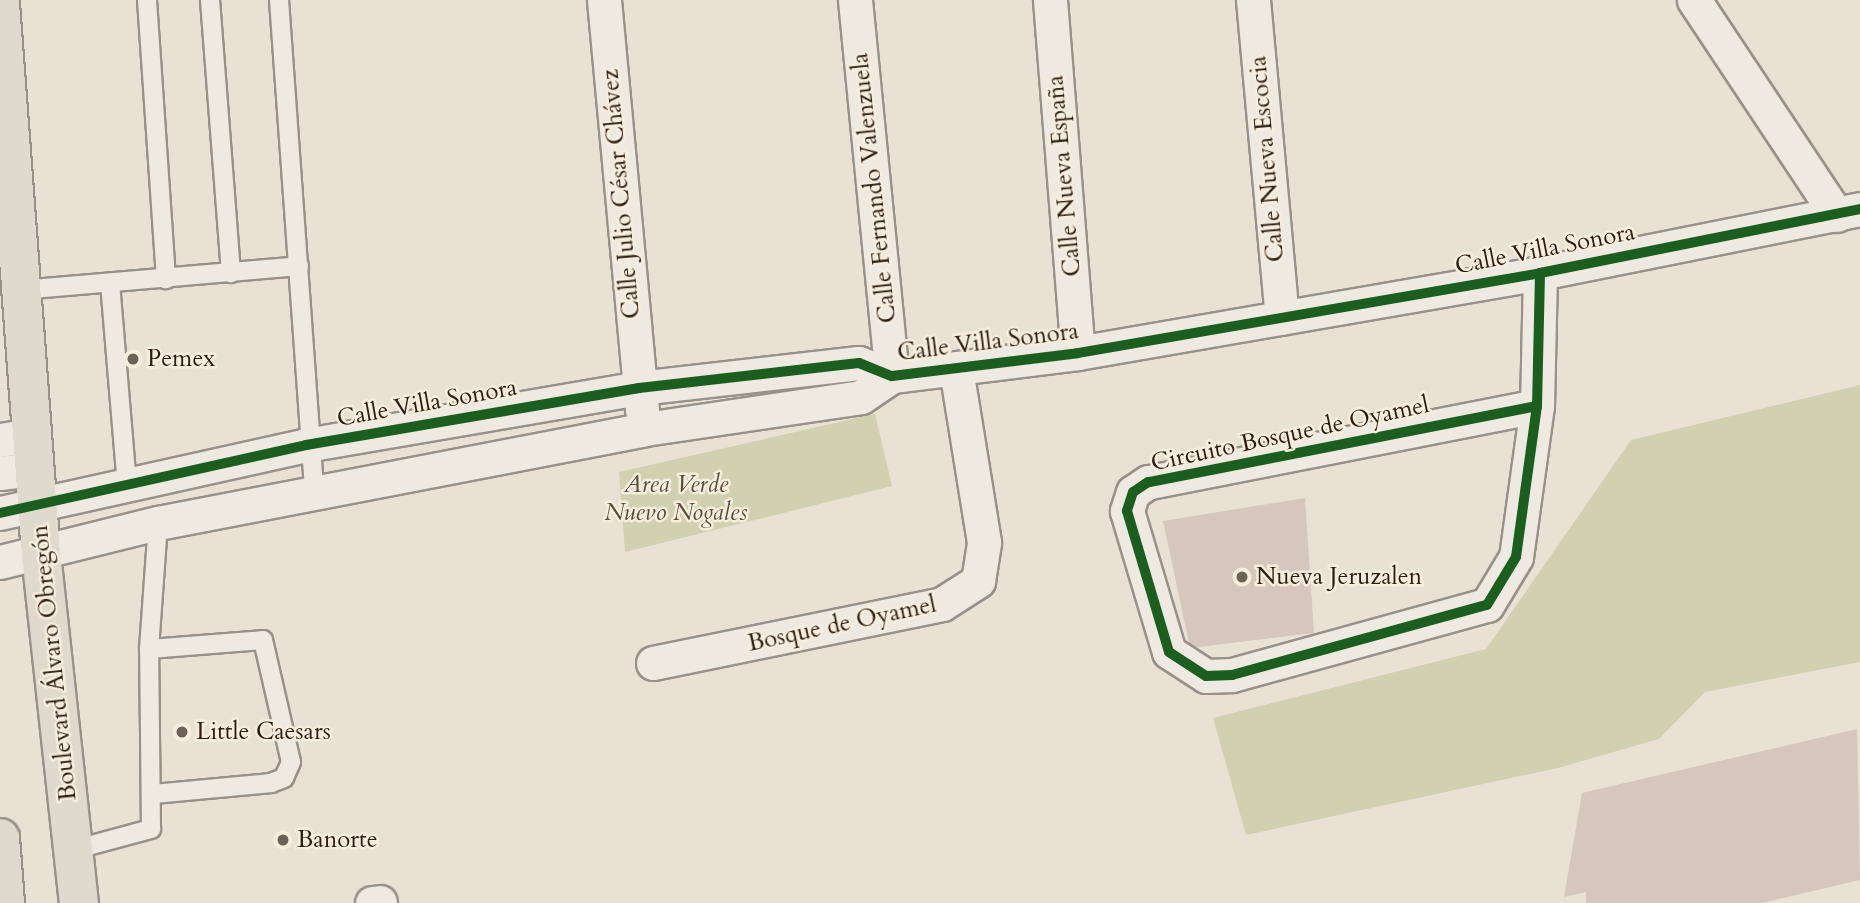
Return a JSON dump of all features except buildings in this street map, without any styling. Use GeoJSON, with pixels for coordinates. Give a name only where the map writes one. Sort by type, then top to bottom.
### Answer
{"type":"FeatureCollection","features":[{"type":"Feature","properties":{"kind":"highway","name":"Boulevard Álvaro Obregón"},"geometry":{"type":"LineString","coordinates":[[0,4],[21,290],[21,464],[41,554],[79,903]]}},
{"type":"Feature","properties":{"kind":"street","name":"Calle Julio César Chávez"},"geometry":{"type":"LineString","coordinates":[[604,0],[645,429]]}},
{"type":"Feature","properties":{"kind":"street","name":"Calle Fernando Valenzuela"},"geometry":{"type":"LineString","coordinates":[[855,0],[892,376]]}},
{"type":"Feature","properties":{"kind":"street","name":"Calle Nueva España"},"geometry":{"type":"LineString","coordinates":[[1050,0],[1078,353]]}},
{"type":"Feature","properties":{"kind":"street","name":"Calle Nueva Escocia"},"geometry":{"type":"LineString","coordinates":[[1253,0],[1282,318]]}},
{"type":"Feature","properties":{"kind":"street"},"geometry":{"type":"LineString","coordinates":[[1694,0],[1849,212]]}},
{"type":"Feature","properties":{"kind":"street","name":"Calle Villa Sonora"},"geometry":{"type":"LineString","coordinates":[[0,513],[21,464],[127,486],[306,445],[639,388],[859,363],[892,376],[1078,353],[1540,273],[1849,212]]}},
{"type":"Feature","properties":{"kind":"street","name":"Circuito Bosque de Oyamel"},"geometry":{"type":"LineString","coordinates":[[1537,406],[1148,482],[1133,492],[1127,510],[1169,652],[1206,676],[1232,675],[1487,605],[1516,557],[1537,406],[1540,273]]}},
{"type":"Feature","properties":{"kind":"street","name":"Bosque de Oyamel"},"geometry":{"type":"LineString","coordinates":[[653,663],[942,604],[978,581],[984,542],[956,370]]}},
{"type":"Feature","properties":{"kind":"street","name":"Calle Villa Sonora"},"geometry":{"type":"LineString","coordinates":[[0,562],[159,523],[645,429],[861,397],[892,376]]}},
{"type":"Feature","properties":{"kind":"lane"},"geometry":{"type":"LineString","coordinates":[[147,0],[166,279]]}},
{"type":"Feature","properties":{"kind":"lane"},"geometry":{"type":"LineString","coordinates":[[210,0],[231,273]]}},
{"type":"Feature","properties":{"kind":"lane"},"geometry":{"type":"LineString","coordinates":[[279,0],[299,266],[306,445],[314,493]]}},
{"type":"Feature","properties":{"kind":"lane"},"geometry":{"type":"LineString","coordinates":[[21,290],[299,266]]}},
{"type":"Feature","properties":{"kind":"lane"},"geometry":{"type":"LineString","coordinates":[[110,283],[127,486]]}},
{"type":"Feature","properties":{"kind":"lane"},"geometry":{"type":"LineString","coordinates":[[73,850],[146,834],[152,794],[149,649],[159,523]]}},
{"type":"Feature","properties":{"kind":"lane"},"geometry":{"type":"LineString","coordinates":[[149,649],[264,640],[291,767],[271,783],[152,794]]}},
{"type":"Feature","properties":{"kind":"green space"},"geometry":{"type":"Polygon","coordinates":[[[1860,385],[1860,662],[1705,692],[1659,739],[1558,768],[1246,835],[1213,718],[1486,649],[1631,440],[1860,385]]]}},
{"type":"Feature","properties":{"kind":"green space","name":"Area Verde Nuevo Nogales"},"geometry":{"type":"Polygon","coordinates":[[[875,414],[892,486],[625,552],[619,472],[875,414]]]}},
{"type":"Feature","properties":{"kind":"cycle path"},"geometry":{"type":"LineString","coordinates":[[0,513],[306,445],[639,388],[859,363],[892,376],[1078,353],[1540,273],[1860,209]]}},
{"type":"Feature","properties":{"kind":"cycle path"},"geometry":{"type":"LineString","coordinates":[[1537,406],[1148,482],[1133,492],[1127,511],[1169,652],[1206,676],[1232,675],[1487,605],[1516,557],[1537,406],[1540,273]]}},
{"type":"Feature","properties":{"kind":"place","name":"Pemex"},"geometry":{"type":"Point","coordinates":[133,359]}},
{"type":"Feature","properties":{"kind":"place","name":"Nueva Jeruzalen"},"geometry":{"type":"Point","coordinates":[1242,577]}},
{"type":"Feature","properties":{"kind":"place","name":"Little Caesars"},"geometry":{"type":"Point","coordinates":[182,732]}},
{"type":"Feature","properties":{"kind":"place","name":"Banorte"},"geometry":{"type":"Point","coordinates":[283,840]}}]}
